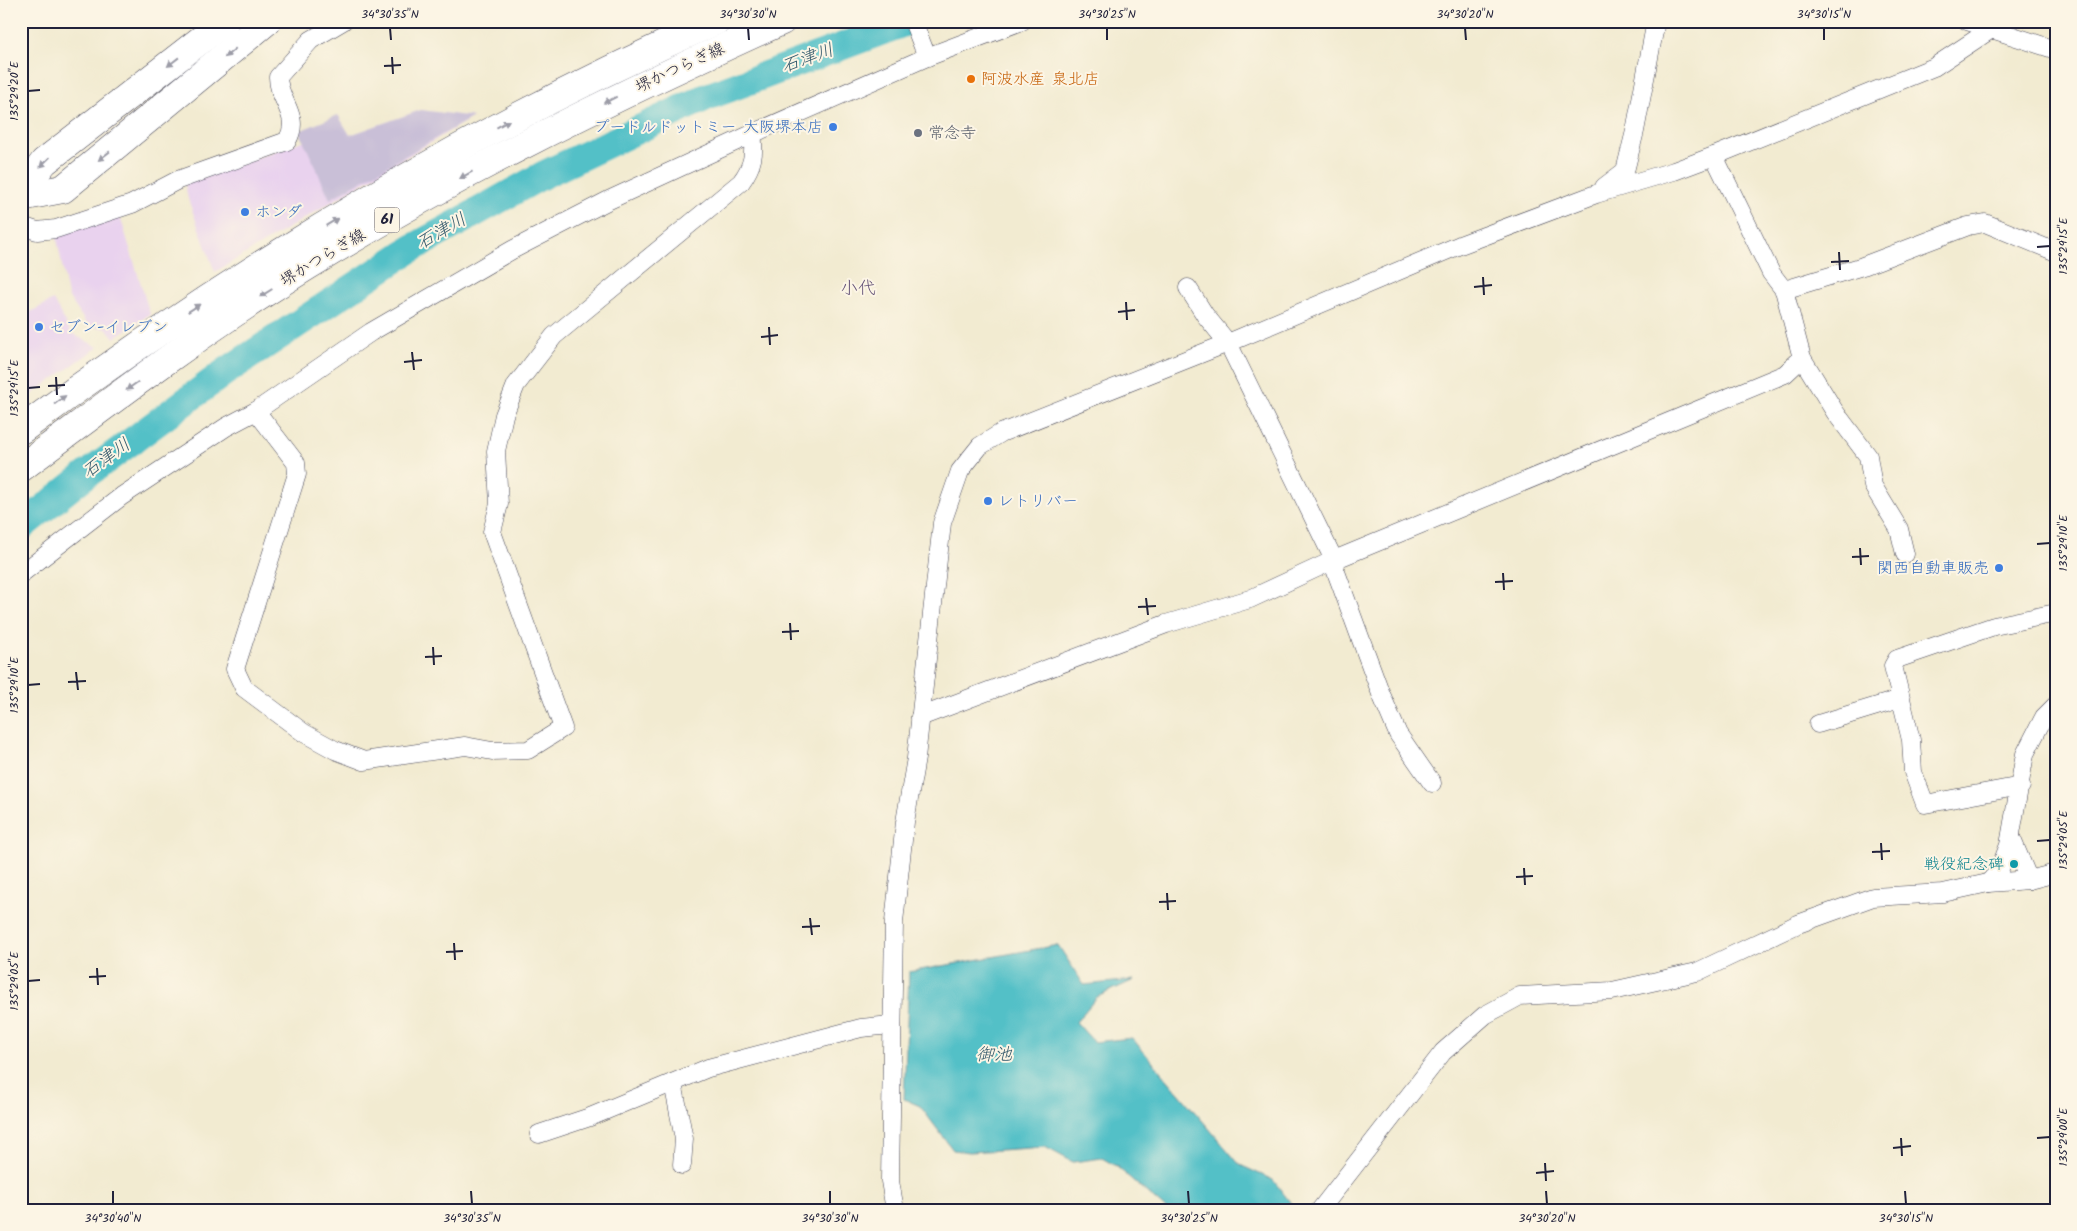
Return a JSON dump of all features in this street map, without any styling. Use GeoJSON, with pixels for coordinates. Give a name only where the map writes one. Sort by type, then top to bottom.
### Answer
{"type":"FeatureCollection","features":[{"type":"Feature","properties":{"kind":"main road"},"geometry":{"type":"LineString","coordinates":[[21,192],[44,162],[225,21]]}},
{"type":"Feature","properties":{"kind":"main road"},"geometry":{"type":"LineString","coordinates":[[21,197],[63,189],[267,21]]}},
{"type":"Feature","properties":{"kind":"main road","name":"堺かつらぎ線"},"geometry":{"type":"LineString","coordinates":[[21,468],[129,388],[262,294],[350,242],[538,136],[658,77],[782,21]]}},
{"type":"Feature","properties":{"kind":"main road","name":"堺かつらぎ線"},"geometry":{"type":"LineString","coordinates":[[21,430],[108,365],[258,267],[334,221],[526,112],[703,24]]}},
{"type":"Feature","properties":{"kind":"street"},"geometry":{"type":"LineString","coordinates":[[25,227],[37,232],[56,230],[132,204],[178,180],[288,141],[293,131],[293,121],[278,84],[278,77],[311,40],[343,21]]}},
{"type":"Feature","properties":{"kind":"street"},"geometry":{"type":"LineString","coordinates":[[913,21],[926,53]]}},
{"type":"Feature","properties":{"kind":"street"},"geometry":{"type":"LineString","coordinates":[[21,574],[122,496],[226,426],[256,411],[371,332],[512,250],[609,200],[926,53],[1022,21]]}},
{"type":"Feature","properties":{"kind":"street"},"geometry":{"type":"LineString","coordinates":[[1596,194],[1626,171],[1656,21]]}},
{"type":"Feature","properties":{"kind":"street"},"geometry":{"type":"LineString","coordinates":[[1967,21],[1995,25],[2056,50]]}},
{"type":"Feature","properties":{"kind":"street"},"geometry":{"type":"LineString","coordinates":[[895,1210],[890,1181],[894,922],[942,524],[960,471],[980,446],[1001,433],[1228,343],[1460,245],[1596,194],[1674,171],[1714,156],[1934,66],[1995,25]]}},
{"type":"Feature","properties":{"kind":"street"},"geometry":{"type":"LineString","coordinates":[[256,411],[296,463],[297,474],[235,670],[244,688],[304,733],[335,750],[364,761],[465,746],[492,751],[528,750],[563,728],[492,532],[499,504],[496,451],[504,415],[516,385],[554,336],[741,182],[750,170],[753,158],[755,148],[752,134]]}},
{"type":"Feature","properties":{"kind":"street"},"geometry":{"type":"LineString","coordinates":[[1714,156],[1771,272],[1784,290],[1802,358],[1835,412],[1868,456],[1873,486],[1898,529],[1905,554]]}},
{"type":"Feature","properties":{"kind":"street"},"geometry":{"type":"LineString","coordinates":[[1784,290],[1863,266],[1968,226],[1985,223],[2056,252]]}},
{"type":"Feature","properties":{"kind":"street"},"geometry":{"type":"LineString","coordinates":[[1188,288],[1205,315],[1228,343],[1333,560],[1380,694],[1398,734],[1432,783]]}},
{"type":"Feature","properties":{"kind":"street"},"geometry":{"type":"LineString","coordinates":[[920,717],[1166,624],[1250,599],[1333,560],[1785,374],[1802,358]]}},
{"type":"Feature","properties":{"kind":"street"},"geometry":{"type":"LineString","coordinates":[[2020,786],[1925,804],[1913,772],[1912,740],[1893,666],[1897,659],[1994,626],[2056,613]]}},
{"type":"Feature","properties":{"kind":"street"},"geometry":{"type":"LineString","coordinates":[[1818,724],[1900,699]]}},
{"type":"Feature","properties":{"kind":"street"},"geometry":{"type":"LineString","coordinates":[[1988,883],[1999,871],[2011,837],[2025,754],[2044,717],[2056,705]]}},
{"type":"Feature","properties":{"kind":"street"},"geometry":{"type":"LineString","coordinates":[[2011,837],[2029,880]]}},
{"type":"Feature","properties":{"kind":"street"},"geometry":{"type":"LineString","coordinates":[[1320,1210],[1443,1052],[1485,1015],[1520,996],[1612,991],[1697,972],[1798,924],[1873,897],[1942,893],[1988,883],[2029,880],[2056,873]]}},
{"type":"Feature","properties":{"kind":"street"},"geometry":{"type":"LineString","coordinates":[[539,1134],[590,1118],[708,1068],[861,1028],[891,1026]]}},
{"type":"Feature","properties":{"kind":"street"},"geometry":{"type":"LineString","coordinates":[[673,1083],[684,1139],[682,1165]]}},
{"type":"Feature","properties":{"kind":"shaded area"},"geometry":{"type":"Polygon","coordinates":[[[421,110],[473,117],[215,272],[188,199],[185,184],[303,141],[338,115],[350,135],[421,110]]]}},
{"type":"Feature","properties":{"kind":"shaded area"},"geometry":{"type":"Polygon","coordinates":[[[421,110],[473,117],[330,199],[299,131],[338,115],[350,135],[421,110]]]}},
{"type":"Feature","properties":{"kind":"shaded area"},"geometry":{"type":"Polygon","coordinates":[[[120,216],[150,314],[114,338],[107,329],[88,326],[68,296],[57,239],[60,233],[120,216]]]}},
{"type":"Feature","properties":{"kind":"shaded area"},"geometry":{"type":"Polygon","coordinates":[[[53,300],[71,333],[98,347],[21,402],[21,317],[53,300]]]}},
{"type":"Feature","properties":{"kind":"water","name":"御池"},"geometry":{"type":"Polygon","coordinates":[[[1058,945],[1084,985],[1134,980],[1097,997],[1076,1022],[1094,1042],[1132,1038],[1240,1165],[1273,1180],[1293,1206],[1292,1210],[1167,1210],[1116,1166],[1102,1158],[1073,1162],[1045,1147],[970,1152],[953,1150],[920,1106],[904,1099],[909,972],[1058,945]]]}},
{"type":"Feature","properties":{"kind":"waterway","name":"石津川"},"geometry":{"type":"LineString","coordinates":[[21,527],[78,481],[225,372],[411,249],[543,175],[704,98],[910,21]]}},
{"type":"Feature","properties":{"kind":"place","name":"阿波水産 泉北店"},"geometry":{"type":"Point","coordinates":[971,79]}},
{"type":"Feature","properties":{"kind":"place","name":"プードルドットミー 大阪堺本店"},"geometry":{"type":"Point","coordinates":[833,127]}},
{"type":"Feature","properties":{"kind":"place","name":"常念寺"},"geometry":{"type":"Point","coordinates":[918,133]}},
{"type":"Feature","properties":{"kind":"place","name":"ホンダ"},"geometry":{"type":"Point","coordinates":[245,212]}},
{"type":"Feature","properties":{"kind":"place","name":"セブン-イレブン"},"geometry":{"type":"Point","coordinates":[39,327]}},
{"type":"Feature","properties":{"kind":"place","name":"レトリバー"},"geometry":{"type":"Point","coordinates":[988,501]}},
{"type":"Feature","properties":{"kind":"place","name":"関西自動車販売"},"geometry":{"type":"Point","coordinates":[1999,568]}},
{"type":"Feature","properties":{"kind":"place","name":"戦役紀念碑"},"geometry":{"type":"Point","coordinates":[2014,864]}},
{"type":"Feature","properties":{"kind":"district","name":"小代"},"geometry":{"type":"Point","coordinates":[858,289]}}]}
